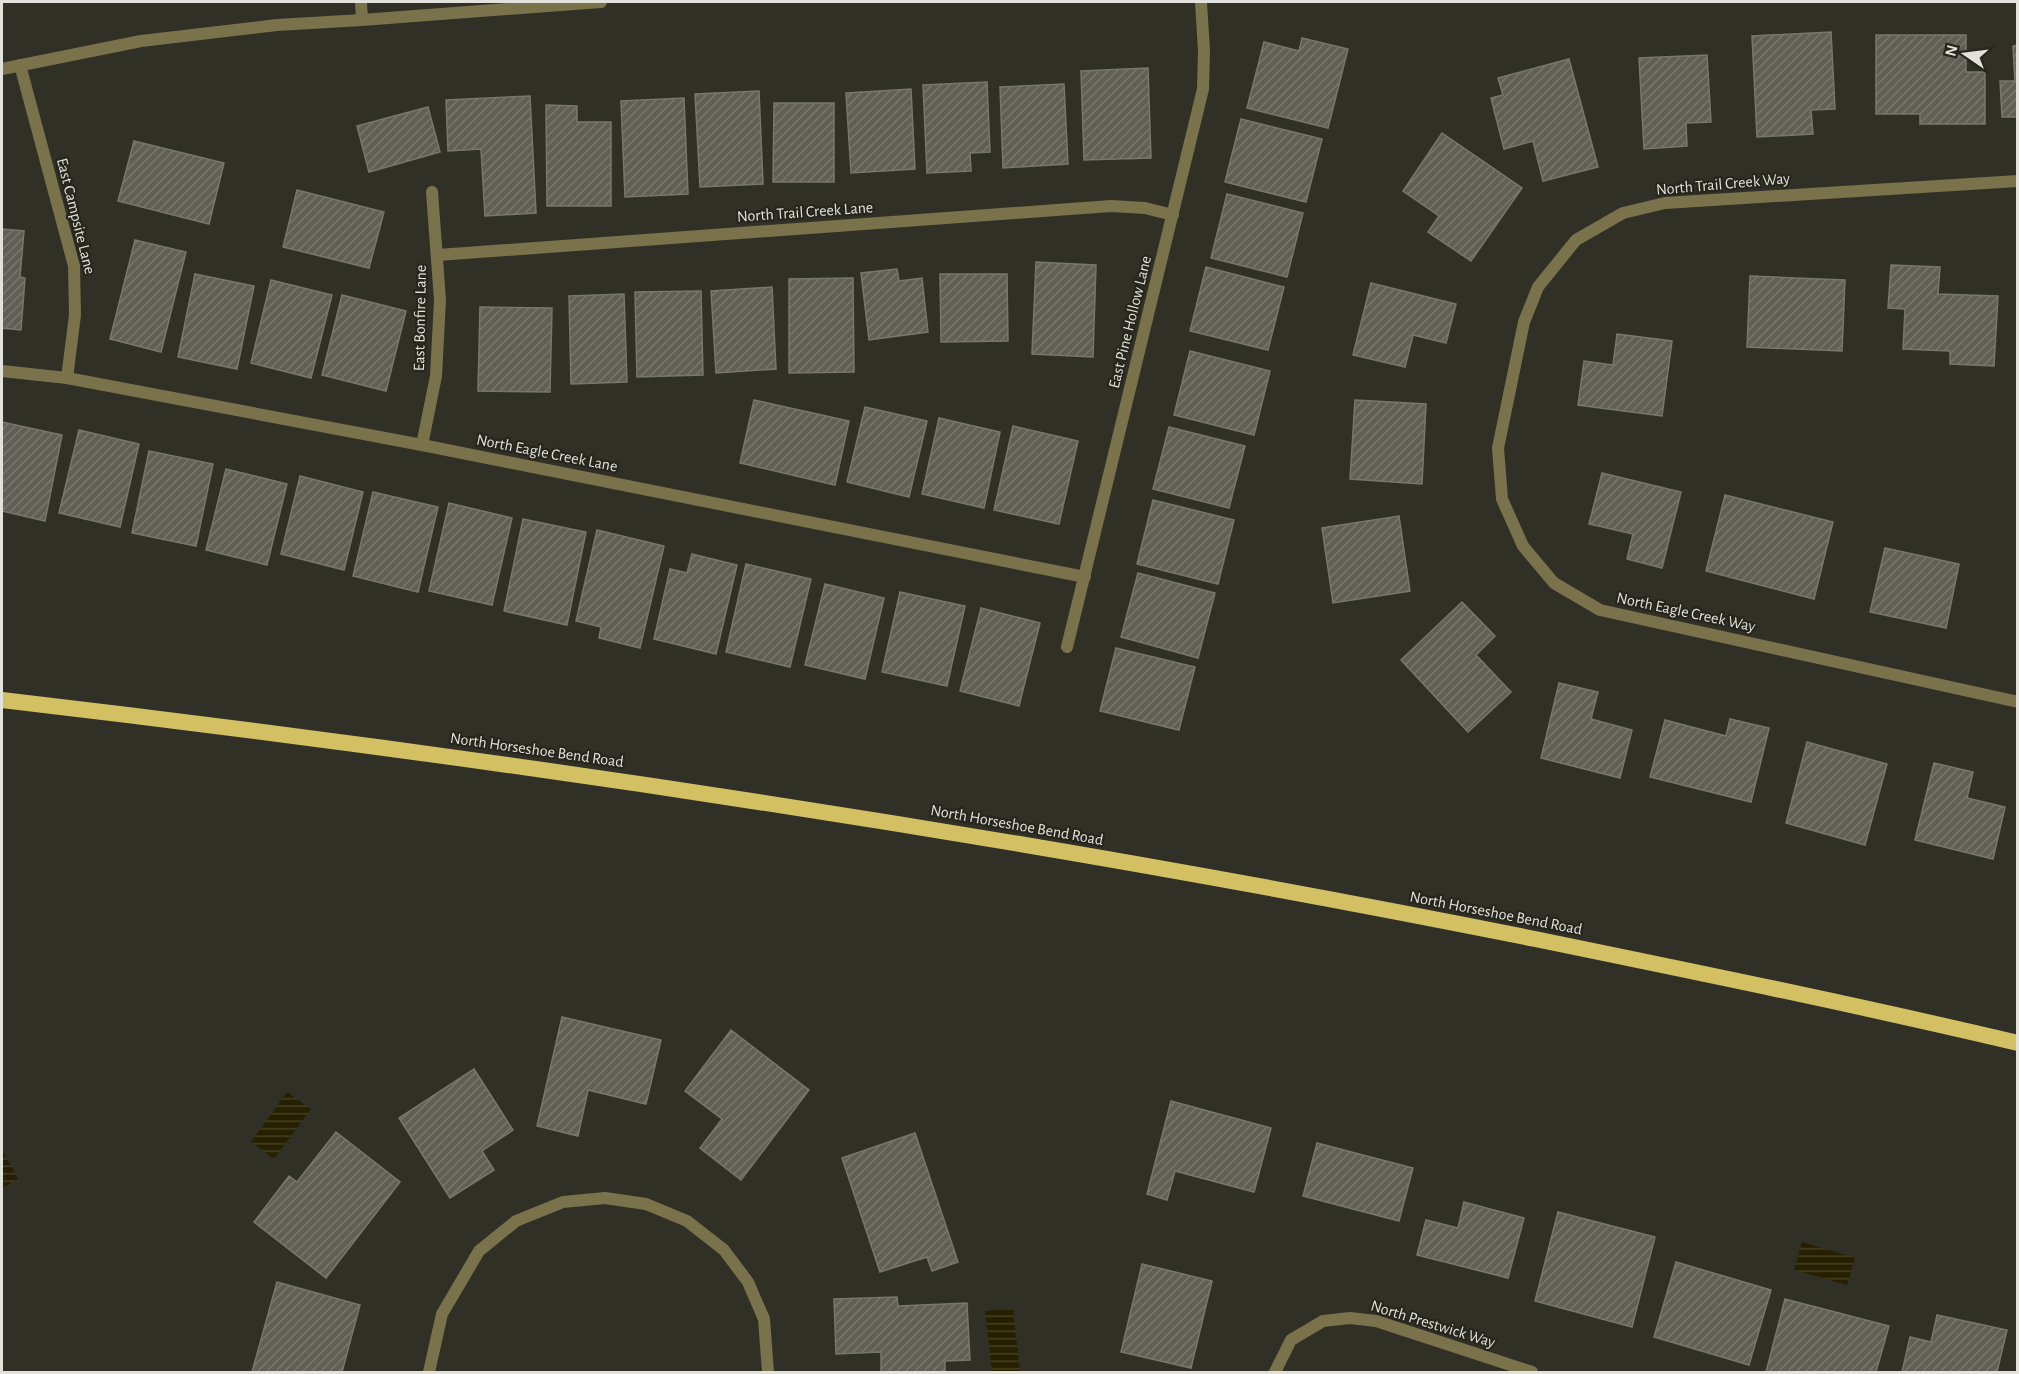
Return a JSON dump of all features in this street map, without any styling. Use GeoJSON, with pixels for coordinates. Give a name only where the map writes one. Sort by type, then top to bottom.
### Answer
{"type":"FeatureCollection","features":[{"type":"Feature","properties":{"kind":"highway","name":"North Horseshoe Bend Road"},"geometry":{"type":"LineString","coordinates":[[2,700],[457,757],[746,799],[1057,849],[1356,903],[1631,959],[2018,1043]]}},
{"type":"Feature","properties":{"kind":"street"},"geometry":{"type":"LineString","coordinates":[[361,2],[362,20]]}},
{"type":"Feature","properties":{"kind":"street"},"geometry":{"type":"LineString","coordinates":[[2,69],[141,41],[277,25],[601,2]]}},
{"type":"Feature","properties":{"kind":"street","name":"East Pine Hollow Lane"},"geometry":{"type":"LineString","coordinates":[[1067,647],[1203,89],[1204,51],[1201,2]]}},
{"type":"Feature","properties":{"kind":"street","name":"East Campsite Lane"},"geometry":{"type":"LineString","coordinates":[[20,65],[74,266],[75,315],[67,378]]}},
{"type":"Feature","properties":{"kind":"street","name":"North Trail Creek Way"},"geometry":{"type":"LineString","coordinates":[[1508,395],[1524,322],[1538,287],[1576,240],[1623,213],[1665,203],[2018,181]]}},
{"type":"Feature","properties":{"kind":"street","name":"East Bonfire Lane"},"geometry":{"type":"LineString","coordinates":[[422,444],[436,376],[440,300],[432,192]]}},
{"type":"Feature","properties":{"kind":"street","name":"North Trail Creek Lane"},"geometry":{"type":"LineString","coordinates":[[438,255],[1111,206],[1145,208],[1173,215]]}},
{"type":"Feature","properties":{"kind":"street","name":"North Eagle Creek Lane"},"geometry":{"type":"LineString","coordinates":[[2,371],[67,378],[422,444],[1085,577]]}},
{"type":"Feature","properties":{"kind":"street","name":"North Eagle Creek Way"},"geometry":{"type":"LineString","coordinates":[[1508,395],[1498,448],[1502,499],[1523,546],[1554,583],[1600,610],[2018,702]]}},
{"type":"Feature","properties":{"kind":"street"},"geometry":{"type":"LineString","coordinates":[[429,1372],[442,1314],[479,1251],[516,1221],[563,1202],[605,1198],[646,1204],[687,1221],[724,1250],[748,1282],[764,1319],[768,1372]]}},
{"type":"Feature","properties":{"kind":"street","name":"North Prestwick Way"},"geometry":{"type":"LineString","coordinates":[[1275,1372],[1291,1340],[1323,1321],[1350,1318],[1376,1321],[1532,1372]]}},
{"type":"Feature","properties":{"kind":"shaded area"},"geometry":{"type":"Polygon","coordinates":[[[287,1092],[311,1109],[274,1159],[251,1142],[287,1092]]]}},
{"type":"Feature","properties":{"kind":"shaded area"},"geometry":{"type":"Polygon","coordinates":[[[2,1150],[18,1179],[2,1188],[2,1150]]]}},
{"type":"Feature","properties":{"kind":"shaded area"},"geometry":{"type":"Polygon","coordinates":[[[1802,1242],[1855,1258],[1847,1285],[1794,1270],[1802,1242]]]}},
{"type":"Feature","properties":{"kind":"shaded area"},"geometry":{"type":"Polygon","coordinates":[[[1013,1309],[1020,1372],[992,1372],[985,1311],[1013,1309]]]}},
{"type":"Feature","properties":{"kind":"building"},"geometry":{"type":"Polygon","coordinates":[[[1831,32],[1835,109],[1811,110],[1813,134],[1757,137],[1752,36],[1831,32]]]}},
{"type":"Feature","properties":{"kind":"building"},"geometry":{"type":"Polygon","coordinates":[[[1876,35],[1966,35],[1966,72],[1985,72],[1985,124],[1920,124],[1920,114],[1876,114],[1876,35]]]}},
{"type":"Feature","properties":{"kind":"building"},"geometry":{"type":"Polygon","coordinates":[[[1302,38],[1348,49],[1328,128],[1247,108],[1264,42],[1299,51],[1302,38]]]}},
{"type":"Feature","properties":{"kind":"building"},"geometry":{"type":"Polygon","coordinates":[[[2018,45],[2018,117],[2002,117],[2000,81],[2015,81],[2013,46],[2018,45]]]}},
{"type":"Feature","properties":{"kind":"building"},"geometry":{"type":"Polygon","coordinates":[[[1707,55],[1711,122],[1686,123],[1687,146],[1644,149],[1639,58],[1707,55]]]}},
{"type":"Feature","properties":{"kind":"building"},"geometry":{"type":"Polygon","coordinates":[[[1569,59],[1598,167],[1543,181],[1533,141],[1504,149],[1491,98],[1503,95],[1498,78],[1569,59]]]}},
{"type":"Feature","properties":{"kind":"building"},"geometry":{"type":"Polygon","coordinates":[[[1148,68],[1151,158],[1084,160],[1081,71],[1148,68]]]}},
{"type":"Feature","properties":{"kind":"building"},"geometry":{"type":"Polygon","coordinates":[[[987,82],[990,152],[970,153],[971,171],[927,173],[923,85],[987,82]]]}},
{"type":"Feature","properties":{"kind":"building"},"geometry":{"type":"Polygon","coordinates":[[[1064,84],[1068,164],[1003,168],[1000,87],[1064,84]]]}},
{"type":"Feature","properties":{"kind":"building"},"geometry":{"type":"Polygon","coordinates":[[[911,89],[915,169],[851,173],[846,93],[911,89]]]}},
{"type":"Feature","properties":{"kind":"building"},"geometry":{"type":"Polygon","coordinates":[[[759,91],[763,184],[700,187],[695,94],[759,91]]]}},
{"type":"Feature","properties":{"kind":"building"},"geometry":{"type":"Polygon","coordinates":[[[530,96],[536,213],[485,216],[481,149],[448,151],[446,100],[530,96]]]}},
{"type":"Feature","properties":{"kind":"building"},"geometry":{"type":"Polygon","coordinates":[[[684,98],[688,194],[625,197],[621,101],[684,98]]]}},
{"type":"Feature","properties":{"kind":"building"},"geometry":{"type":"Polygon","coordinates":[[[774,103],[834,103],[834,182],[773,182],[774,103]]]}},
{"type":"Feature","properties":{"kind":"building"},"geometry":{"type":"Polygon","coordinates":[[[546,105],[577,106],[577,122],[611,122],[611,206],[547,206],[546,105]]]}},
{"type":"Feature","properties":{"kind":"building"},"geometry":{"type":"Polygon","coordinates":[[[428,107],[440,152],[369,172],[357,126],[428,107]]]}},
{"type":"Feature","properties":{"kind":"building"},"geometry":{"type":"Polygon","coordinates":[[[1241,119],[1322,139],[1306,202],[1225,182],[1241,119]]]}},
{"type":"Feature","properties":{"kind":"building"},"geometry":{"type":"Polygon","coordinates":[[[1442,133],[1522,188],[1471,261],[1428,232],[1439,216],[1403,191],[1442,133]]]}},
{"type":"Feature","properties":{"kind":"building"},"geometry":{"type":"Polygon","coordinates":[[[134,141],[224,163],[209,224],[118,201],[134,141]]]}},
{"type":"Feature","properties":{"kind":"building"},"geometry":{"type":"Polygon","coordinates":[[[297,190],[384,212],[369,268],[283,247],[297,190]]]}},
{"type":"Feature","properties":{"kind":"building"},"geometry":{"type":"Polygon","coordinates":[[[1227,194],[1303,213],[1287,277],[1211,258],[1227,194]]]}},
{"type":"Feature","properties":{"kind":"building"},"geometry":{"type":"Polygon","coordinates":[[[2,229],[24,231],[20,277],[25,278],[21,330],[2,328],[2,229]]]}},
{"type":"Feature","properties":{"kind":"building"},"geometry":{"type":"Polygon","coordinates":[[[135,240],[186,252],[161,352],[110,339],[135,240]]]}},
{"type":"Feature","properties":{"kind":"building"},"geometry":{"type":"Polygon","coordinates":[[[1036,262],[1096,265],[1093,357],[1032,354],[1036,262]]]}},
{"type":"Feature","properties":{"kind":"building"},"geometry":{"type":"Polygon","coordinates":[[[1891,265],[1940,267],[1938,294],[1998,296],[1994,366],[1950,364],[1950,351],[1903,349],[1905,309],[1888,308],[1891,265]]]}},
{"type":"Feature","properties":{"kind":"building"},"geometry":{"type":"Polygon","coordinates":[[[1206,267],[1284,287],[1268,350],[1190,331],[1206,267]]]}},
{"type":"Feature","properties":{"kind":"building"},"geometry":{"type":"Polygon","coordinates":[[[897,269],[899,281],[922,278],[928,332],[869,340],[861,273],[897,269]]]}},
{"type":"Feature","properties":{"kind":"building"},"geometry":{"type":"Polygon","coordinates":[[[195,274],[254,286],[237,369],[178,357],[195,274]]]}},
{"type":"Feature","properties":{"kind":"building"},"geometry":{"type":"Polygon","coordinates":[[[940,274],[1007,274],[1008,341],[941,342],[940,274]]]}},
{"type":"Feature","properties":{"kind":"building"},"geometry":{"type":"Polygon","coordinates":[[[1750,276],[1845,280],[1842,351],[1747,347],[1750,276]]]}},
{"type":"Feature","properties":{"kind":"building"},"geometry":{"type":"Polygon","coordinates":[[[853,278],[854,372],[789,373],[789,279],[853,278]]]}},
{"type":"Feature","properties":{"kind":"building"},"geometry":{"type":"Polygon","coordinates":[[[271,280],[332,295],[311,378],[251,363],[271,280]]]}},
{"type":"Feature","properties":{"kind":"building"},"geometry":{"type":"Polygon","coordinates":[[[1371,283],[1456,304],[1446,343],[1413,335],[1405,367],[1353,355],[1371,283]]]}},
{"type":"Feature","properties":{"kind":"building"},"geometry":{"type":"Polygon","coordinates":[[[772,287],[776,369],[716,373],[711,291],[772,287]]]}},
{"type":"Feature","properties":{"kind":"building"},"geometry":{"type":"Polygon","coordinates":[[[701,291],[703,375],[637,377],[635,292],[701,291]]]}},
{"type":"Feature","properties":{"kind":"building"},"geometry":{"type":"Polygon","coordinates":[[[624,294],[627,382],[571,384],[569,296],[624,294]]]}},
{"type":"Feature","properties":{"kind":"building"},"geometry":{"type":"Polygon","coordinates":[[[342,295],[406,311],[386,391],[322,375],[342,295]]]}},
{"type":"Feature","properties":{"kind":"building"},"geometry":{"type":"Polygon","coordinates":[[[480,307],[552,308],[550,392],[478,391],[480,307]]]}},
{"type":"Feature","properties":{"kind":"building"},"geometry":{"type":"Polygon","coordinates":[[[1617,334],[1672,341],[1662,416],[1578,405],[1584,361],[1613,365],[1617,334]]]}},
{"type":"Feature","properties":{"kind":"building"},"geometry":{"type":"Polygon","coordinates":[[[1190,351],[1270,371],[1254,435],[1174,415],[1190,351]]]}},
{"type":"Feature","properties":{"kind":"building"},"geometry":{"type":"Polygon","coordinates":[[[754,400],[849,421],[835,485],[740,463],[754,400]]]}},
{"type":"Feature","properties":{"kind":"building"},"geometry":{"type":"Polygon","coordinates":[[[1355,400],[1426,404],[1422,484],[1350,479],[1355,400]]]}},
{"type":"Feature","properties":{"kind":"building"},"geometry":{"type":"Polygon","coordinates":[[[865,407],[927,421],[909,497],[847,482],[865,407]]]}},
{"type":"Feature","properties":{"kind":"building"},"geometry":{"type":"Polygon","coordinates":[[[939,418],[1000,432],[984,508],[922,494],[939,418]]]}},
{"type":"Feature","properties":{"kind":"building"},"geometry":{"type":"Polygon","coordinates":[[[2,422],[62,435],[45,521],[2,511],[2,422]]]}},
{"type":"Feature","properties":{"kind":"building"},"geometry":{"type":"Polygon","coordinates":[[[1013,426],[1078,441],[1059,524],[994,510],[1013,426]]]}},
{"type":"Feature","properties":{"kind":"building"},"geometry":{"type":"Polygon","coordinates":[[[1169,427],[1245,446],[1229,508],[1153,489],[1169,427]]]}},
{"type":"Feature","properties":{"kind":"building"},"geometry":{"type":"Polygon","coordinates":[[[79,430],[139,444],[120,527],[59,513],[79,430]]]}},
{"type":"Feature","properties":{"kind":"building"},"geometry":{"type":"Polygon","coordinates":[[[149,451],[213,464],[196,546],[132,533],[149,451]]]}},
{"type":"Feature","properties":{"kind":"building"},"geometry":{"type":"Polygon","coordinates":[[[226,469],[287,484],[267,565],[206,550],[226,469]]]}},
{"type":"Feature","properties":{"kind":"building"},"geometry":{"type":"Polygon","coordinates":[[[1602,473],[1681,492],[1662,568],[1627,559],[1633,534],[1589,524],[1602,473]]]}},
{"type":"Feature","properties":{"kind":"building"},"geometry":{"type":"Polygon","coordinates":[[[300,476],[363,492],[344,570],[281,554],[300,476]]]}},
{"type":"Feature","properties":{"kind":"building"},"geometry":{"type":"Polygon","coordinates":[[[373,492],[438,507],[418,592],[353,576],[373,492]]]}},
{"type":"Feature","properties":{"kind":"building"},"geometry":{"type":"Polygon","coordinates":[[[1725,495],[1833,522],[1814,599],[1706,571],[1725,495]]]}},
{"type":"Feature","properties":{"kind":"building"},"geometry":{"type":"Polygon","coordinates":[[[1153,500],[1234,520],[1218,584],[1137,564],[1153,500]]]}},
{"type":"Feature","properties":{"kind":"building"},"geometry":{"type":"Polygon","coordinates":[[[449,503],[512,518],[492,605],[429,591],[449,503]]]}},
{"type":"Feature","properties":{"kind":"building"},"geometry":{"type":"Polygon","coordinates":[[[1399,516],[1410,591],[1333,603],[1322,528],[1399,516]]]}},
{"type":"Feature","properties":{"kind":"building"},"geometry":{"type":"Polygon","coordinates":[[[523,519],[586,532],[567,625],[504,611],[523,519]]]}},
{"type":"Feature","properties":{"kind":"building"},"geometry":{"type":"Polygon","coordinates":[[[597,530],[664,546],[640,648],[599,638],[601,627],[576,621],[597,530]]]}},
{"type":"Feature","properties":{"kind":"building"},"geometry":{"type":"Polygon","coordinates":[[[1885,548],[1959,564],[1946,628],[1870,612],[1885,548]]]}},
{"type":"Feature","properties":{"kind":"building"},"geometry":{"type":"Polygon","coordinates":[[[692,554],[737,565],[716,654],[654,639],[670,569],[687,573],[692,554]]]}},
{"type":"Feature","properties":{"kind":"building"},"geometry":{"type":"Polygon","coordinates":[[[746,564],[811,579],[790,667],[726,652],[746,564]]]}},
{"type":"Feature","properties":{"kind":"building"},"geometry":{"type":"Polygon","coordinates":[[[1138,573],[1215,593],[1198,658],[1121,637],[1138,573]]]}},
{"type":"Feature","properties":{"kind":"building"},"geometry":{"type":"Polygon","coordinates":[[[825,584],[884,598],[865,679],[805,665],[825,584]]]}},
{"type":"Feature","properties":{"kind":"building"},"geometry":{"type":"Polygon","coordinates":[[[900,592],[965,606],[947,686],[882,672],[900,592]]]}},
{"type":"Feature","properties":{"kind":"building"},"geometry":{"type":"Polygon","coordinates":[[[1462,602],[1495,636],[1476,655],[1511,692],[1468,732],[1401,660],[1462,602]]]}},
{"type":"Feature","properties":{"kind":"building"},"geometry":{"type":"Polygon","coordinates":[[[981,608],[1040,623],[1019,706],[960,691],[981,608]]]}},
{"type":"Feature","properties":{"kind":"building"},"geometry":{"type":"Polygon","coordinates":[[[1116,648],[1195,667],[1179,730],[1100,711],[1116,648]]]}},
{"type":"Feature","properties":{"kind":"building"},"geometry":{"type":"Polygon","coordinates":[[[1559,683],[1598,692],[1591,719],[1632,730],[1620,778],[1541,758],[1559,683]]]}},
{"type":"Feature","properties":{"kind":"building"},"geometry":{"type":"Polygon","coordinates":[[[1730,719],[1769,728],[1751,802],[1650,777],[1665,720],[1726,736],[1730,719]]]}},
{"type":"Feature","properties":{"kind":"building"},"geometry":{"type":"Polygon","coordinates":[[[1807,742],[1887,764],[1865,845],[1786,823],[1807,742]]]}},
{"type":"Feature","properties":{"kind":"building"},"geometry":{"type":"Polygon","coordinates":[[[1934,763],[1973,772],[1967,798],[2005,807],[1993,859],[1915,840],[1934,763]]]}},
{"type":"Feature","properties":{"kind":"building"},"geometry":{"type":"Polygon","coordinates":[[[562,1017],[661,1040],[646,1104],[588,1090],[578,1136],[537,1126],[562,1017]]]}},
{"type":"Feature","properties":{"kind":"building"},"geometry":{"type":"Polygon","coordinates":[[[731,1030],[809,1090],[741,1180],[700,1148],[722,1119],[685,1091],[731,1030]]]}},
{"type":"Feature","properties":{"kind":"building"},"geometry":{"type":"Polygon","coordinates":[[[474,1069],[513,1130],[482,1151],[494,1170],[450,1198],[399,1118],[474,1069]]]}},
{"type":"Feature","properties":{"kind":"building"},"geometry":{"type":"Polygon","coordinates":[[[1171,1101],[1271,1128],[1254,1192],[1175,1171],[1167,1200],[1147,1194],[1171,1101]]]}},
{"type":"Feature","properties":{"kind":"building"},"geometry":{"type":"Polygon","coordinates":[[[336,1132],[400,1182],[326,1278],[254,1222],[289,1176],[297,1182],[336,1132]]]}},
{"type":"Feature","properties":{"kind":"building"},"geometry":{"type":"Polygon","coordinates":[[[915,1133],[958,1262],[932,1271],[927,1257],[880,1272],[842,1158],[915,1133]]]}},
{"type":"Feature","properties":{"kind":"building"},"geometry":{"type":"Polygon","coordinates":[[[1317,1143],[1413,1168],[1399,1221],[1303,1196],[1317,1143]]]}},
{"type":"Feature","properties":{"kind":"building"},"geometry":{"type":"Polygon","coordinates":[[[1464,1202],[1524,1218],[1508,1278],[1417,1255],[1426,1220],[1458,1228],[1464,1202]]]}},
{"type":"Feature","properties":{"kind":"building"},"geometry":{"type":"Polygon","coordinates":[[[1558,1212],[1655,1237],[1632,1327],[1535,1301],[1558,1212]]]}},
{"type":"Feature","properties":{"kind":"building"},"geometry":{"type":"Polygon","coordinates":[[[1676,1262],[1771,1290],[1749,1365],[1654,1337],[1676,1262]]]}},
{"type":"Feature","properties":{"kind":"building"},"geometry":{"type":"Polygon","coordinates":[[[1142,1264],[1212,1281],[1191,1368],[1121,1352],[1142,1264]]]}},
{"type":"Feature","properties":{"kind":"building"},"geometry":{"type":"Polygon","coordinates":[[[277,1282],[360,1305],[342,1372],[252,1372],[277,1282]]]}},
{"type":"Feature","properties":{"kind":"building"},"geometry":{"type":"Polygon","coordinates":[[[897,1297],[898,1306],[967,1303],[970,1360],[945,1361],[945,1372],[881,1372],[881,1352],[836,1354],[834,1299],[897,1297]]]}},
{"type":"Feature","properties":{"kind":"building"},"geometry":{"type":"Polygon","coordinates":[[[1785,1299],[1889,1326],[1876,1372],[1766,1372],[1785,1299]]]}},
{"type":"Feature","properties":{"kind":"building"},"geometry":{"type":"Polygon","coordinates":[[[1937,1315],[2007,1330],[1997,1372],[1902,1372],[1910,1337],[1931,1342],[1937,1315]]]}}]}
